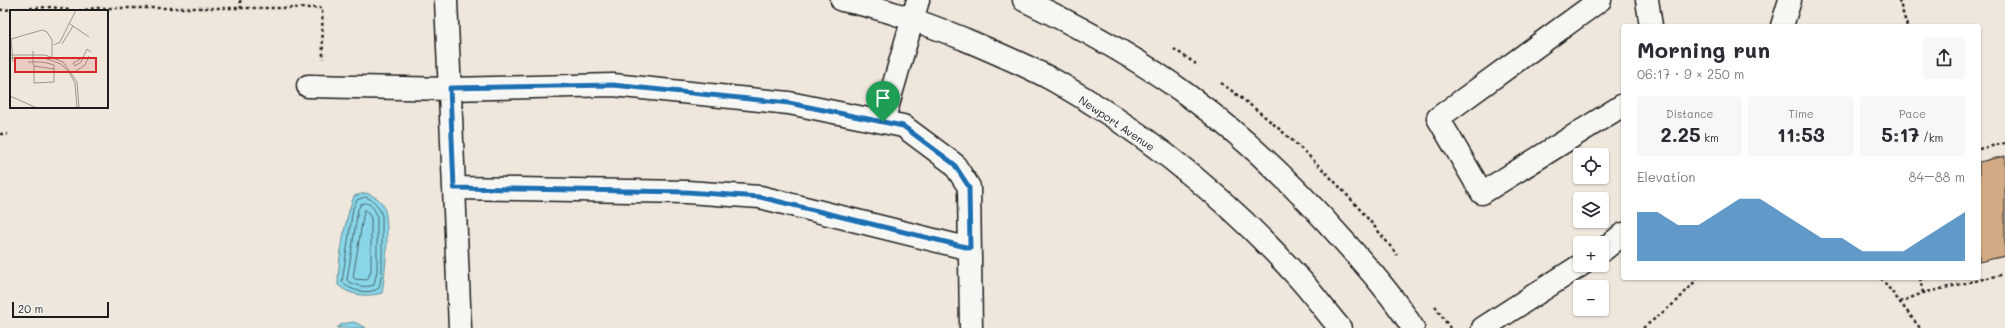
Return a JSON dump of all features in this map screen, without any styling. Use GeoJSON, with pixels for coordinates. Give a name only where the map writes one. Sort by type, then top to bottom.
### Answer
{"type":"FeatureCollection","features":[{"type":"Feature","properties":{"kind":"street"},"geometry":{"type":"LineString","coordinates":[[446,0],[460,328]]}},
{"type":"Feature","properties":{"kind":"street","name":"Newport Avenue"},"geometry":{"type":"LineString","coordinates":[[842,0],[916,9],[989,50],[1055,81],[1131,130],[1195,179],[1247,225],[1298,276],[1340,328]]}},
{"type":"Feature","properties":{"kind":"street"},"geometry":{"type":"LineString","coordinates":[[1024,0],[1079,27],[1139,64],[1186,94],[1236,134],[1312,205],[1391,297],[1413,328]]}},
{"type":"Feature","properties":{"kind":"street"},"geometry":{"type":"LineString","coordinates":[[1600,0],[1438,118],[1482,193],[1621,106]]}},
{"type":"Feature","properties":{"kind":"street"},"geometry":{"type":"LineString","coordinates":[[1647,0],[1650,24]]}},
{"type":"Feature","properties":{"kind":"street"},"geometry":{"type":"LineString","coordinates":[[1783,24],[1790,0]]}},
{"type":"Feature","properties":{"kind":"street"},"geometry":{"type":"LineString","coordinates":[[883,122],[916,9]]}},
{"type":"Feature","properties":{"kind":"street"},"geometry":{"type":"LineString","coordinates":[[308,86],[450,88],[613,85],[789,103],[903,126],[954,164],[969,187],[971,328]]}},
{"type":"Feature","properties":{"kind":"street"},"geometry":{"type":"LineString","coordinates":[[454,188],[687,192],[760,197],[970,248]]}},
{"type":"Feature","properties":{"kind":"street"},"geometry":{"type":"LineString","coordinates":[[1609,245],[1621,236]]}},
{"type":"Feature","properties":{"kind":"street"},"geometry":{"type":"LineString","coordinates":[[1483,328],[1573,270]]}},
{"type":"Feature","properties":{"kind":"path"},"geometry":{"type":"LineString","coordinates":[[240,0],[241,8]]}},
{"type":"Feature","properties":{"kind":"path"},"geometry":{"type":"LineString","coordinates":[[1900,0],[1906,24]]}},
{"type":"Feature","properties":{"kind":"path"},"geometry":{"type":"LineString","coordinates":[[0,10],[51,7],[68,10]]}},
{"type":"Feature","properties":{"kind":"path"},"geometry":{"type":"LineString","coordinates":[[84,10],[95,8],[322,8],[323,59],[308,86]]}},
{"type":"Feature","properties":{"kind":"path"},"geometry":{"type":"LineString","coordinates":[[0,134],[8,134]]}},
{"type":"Feature","properties":{"kind":"path"},"geometry":{"type":"LineString","coordinates":[[1981,148],[2005,143]]}},
{"type":"Feature","properties":{"kind":"path"},"geometry":{"type":"LineString","coordinates":[[1981,280],[2005,274]]}},
{"type":"Feature","properties":{"kind":"path"},"geometry":{"type":"LineString","coordinates":[[1643,328],[1677,301],[1696,280]]}},
{"type":"Feature","properties":{"kind":"path"},"geometry":{"type":"LineString","coordinates":[[1882,280],[1920,328]]}},
{"type":"Feature","properties":{"kind":"path"},"geometry":{"type":"LineString","coordinates":[[1921,280],[1924,293]]}},
{"type":"Feature","properties":{"kind":"path"},"geometry":{"type":"LineString","coordinates":[[1900,302],[1924,293],[1979,280]]}},
{"type":"Feature","properties":{"kind":"water"},"geometry":{"type":"Polygon","coordinates":[[[366,193],[378,199],[383,205],[387,223],[386,261],[382,293],[359,295],[343,289],[338,285],[339,264],[348,216],[354,196],[366,193]]]}},
{"type":"Feature","properties":{"kind":"water"},"geometry":{"type":"Polygon","coordinates":[[[354,322],[366,328],[337,328],[342,324],[354,322]]]}},
{"type":"Feature","properties":{"kind":"building"},"geometry":{"type":"Polygon","coordinates":[[[2005,156],[2005,256],[1981,262],[1981,162],[2005,156]]]}},
{"type":"Feature","properties":{"kind":"route"},"geometry":{"type":"LineString","coordinates":[[613,85],[789,103],[883,122],[903,126],[954,164],[969,187],[970,248],[760,197],[687,192],[454,188],[450,88],[613,85]]}}]}
